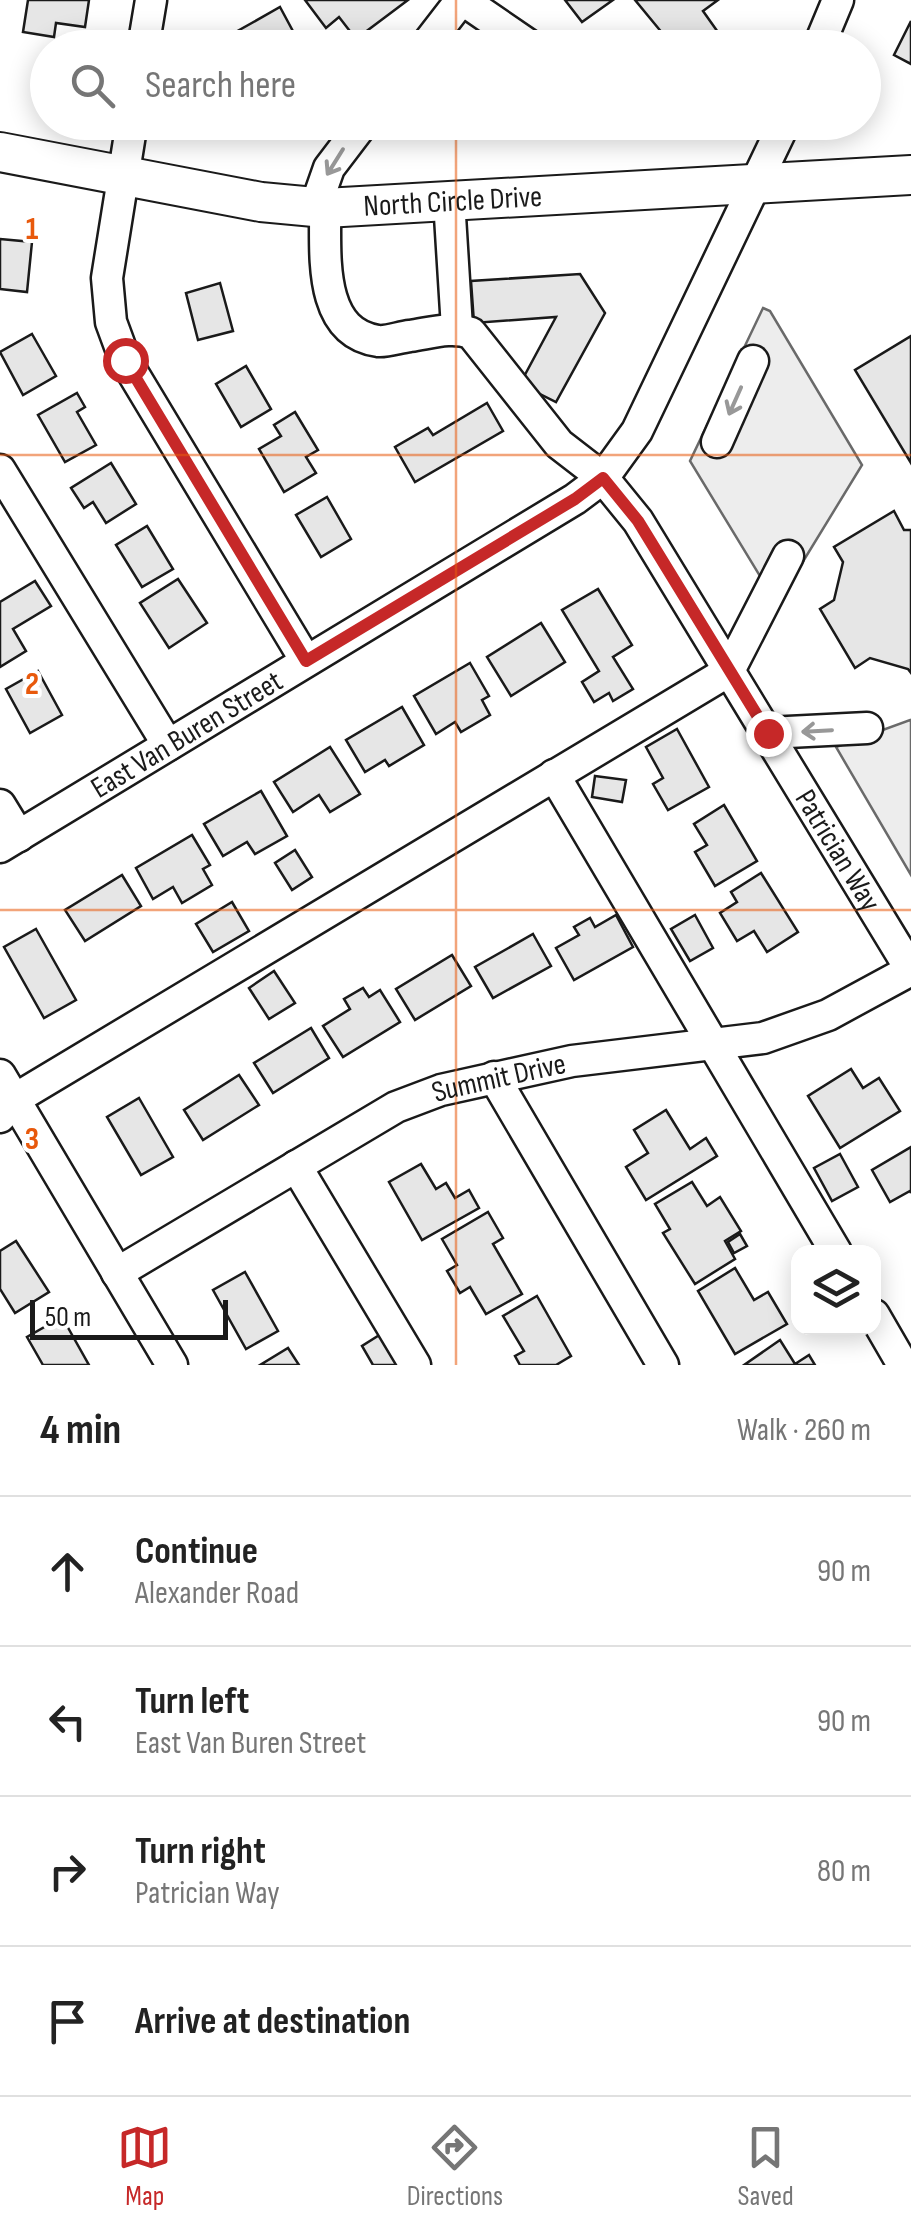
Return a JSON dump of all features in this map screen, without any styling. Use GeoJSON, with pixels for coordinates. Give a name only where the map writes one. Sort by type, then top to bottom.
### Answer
{"type":"FeatureCollection","features":[{"type":"Feature","properties":{"kind":"main road","name":"North Circle Drive"},"geometry":{"type":"LineString","coordinates":[[0,152],[261,202],[320,208],[911,175]]}},
{"type":"Feature","properties":{"kind":"street"},"geometry":{"type":"LineString","coordinates":[[146,30],[150,0]]}},
{"type":"Feature","properties":{"kind":"street"},"geometry":{"type":"LineString","coordinates":[[438,30],[462,0],[506,30]]}},
{"type":"Feature","properties":{"kind":"street"},"geometry":{"type":"LineString","coordinates":[[823,30],[830,3]]}},
{"type":"Feature","properties":{"kind":"street"},"geometry":{"type":"LineString","coordinates":[[129,140],[107,278],[112,322],[125,360],[306,661]]}},
{"type":"Feature","properties":{"kind":"street"},"geometry":{"type":"LineString","coordinates":[[350,140],[329,168],[320,208],[326,288],[335,308],[353,330],[379,341],[457,328],[449,200]]}},
{"type":"Feature","properties":{"kind":"street","name":"East Van Buren Street"},"geometry":{"type":"LineString","coordinates":[[10,841],[575,499],[603,478],[637,431],[776,140]]}},
{"type":"Feature","properties":{"kind":"street","name":"Patrician Way"},"geometry":{"type":"LineString","coordinates":[[457,328],[471,333],[558,444],[603,478],[638,521],[911,970]]}},
{"type":"Feature","properties":{"kind":"street"},"geometry":{"type":"LineString","coordinates":[[717,442],[753,361]]}},
{"type":"Feature","properties":{"kind":"street"},"geometry":{"type":"LineString","coordinates":[[0,470],[168,745]]}},
{"type":"Feature","properties":{"kind":"street"},"geometry":{"type":"LineString","coordinates":[[172,1365],[5,1097],[729,671],[788,556]]}},
{"type":"Feature","properties":{"kind":"street"},"geometry":{"type":"LineString","coordinates":[[768,733],[867,728]]}},
{"type":"Feature","properties":{"kind":"street"},"geometry":{"type":"LineString","coordinates":[[554,776],[832,1245]]}},
{"type":"Feature","properties":{"kind":"street"},"geometry":{"type":"LineString","coordinates":[[0,804],[10,841]]}},
{"type":"Feature","properties":{"kind":"street","name":"Summit Drive"},"geometry":{"type":"LineString","coordinates":[[117,1273],[396,1108],[442,1090],[572,1061],[763,1038],[863,998],[911,970]]}},
{"type":"Feature","properties":{"kind":"street"},"geometry":{"type":"LineString","coordinates":[[494,1077],[663,1365]]}},
{"type":"Feature","properties":{"kind":"street"},"geometry":{"type":"LineString","coordinates":[[296,1166],[415,1365]]}},
{"type":"Feature","properties":{"kind":"street"},"geometry":{"type":"LineString","coordinates":[[881,1327],[903,1365]]}},
{"type":"Feature","properties":{"kind":"shaded area"},"geometry":{"type":"Polygon","coordinates":[[[763,308],[770,311],[862,465],[777,604],[690,461],[763,308]]]}},
{"type":"Feature","properties":{"kind":"shaded area"},"geometry":{"type":"Polygon","coordinates":[[[911,722],[911,875],[836,747],[911,722]]]}},
{"type":"Feature","properties":{"kind":"building"},"geometry":{"type":"Polygon","coordinates":[[[28,0],[89,0],[85,27],[56,23],[55,30],[23,32],[28,0]]]}},
{"type":"Feature","properties":{"kind":"building"},"geometry":{"type":"Polygon","coordinates":[[[305,0],[408,0],[368,30],[349,30],[339,17],[326,28],[305,0]]]}},
{"type":"Feature","properties":{"kind":"building"},"geometry":{"type":"Polygon","coordinates":[[[565,0],[613,0],[582,22],[565,0]]]}},
{"type":"Feature","properties":{"kind":"building"},"geometry":{"type":"Polygon","coordinates":[[[635,0],[718,0],[703,11],[716,30],[660,30],[635,0]]]}},
{"type":"Feature","properties":{"kind":"building"},"geometry":{"type":"Polygon","coordinates":[[[280,7],[292,30],[239,30],[280,7]]]}},
{"type":"Feature","properties":{"kind":"building"},"geometry":{"type":"Polygon","coordinates":[[[911,21],[911,64],[894,55],[911,21]]]}},
{"type":"Feature","properties":{"kind":"building"},"geometry":{"type":"Polygon","coordinates":[[[0,239],[32,242],[27,292],[0,289],[0,239]]]}},
{"type":"Feature","properties":{"kind":"building"},"geometry":{"type":"Polygon","coordinates":[[[580,274],[605,313],[556,402],[520,384],[556,317],[474,323],[471,281],[580,274]]]}},
{"type":"Feature","properties":{"kind":"building"},"geometry":{"type":"Polygon","coordinates":[[[220,283],[233,331],[198,340],[186,293],[220,283]]]}},
{"type":"Feature","properties":{"kind":"building"},"geometry":{"type":"Polygon","coordinates":[[[32,334],[56,376],[23,395],[0,352],[32,334]]]}},
{"type":"Feature","properties":{"kind":"building"},"geometry":{"type":"Polygon","coordinates":[[[911,336],[911,463],[855,370],[911,336]]]}},
{"type":"Feature","properties":{"kind":"building"},"geometry":{"type":"Polygon","coordinates":[[[246,366],[271,409],[241,427],[216,384],[246,366]]]}},
{"type":"Feature","properties":{"kind":"building"},"geometry":{"type":"Polygon","coordinates":[[[77,393],[85,407],[77,412],[96,445],[65,462],[38,415],[77,393]]]}},
{"type":"Feature","properties":{"kind":"building"},"geometry":{"type":"Polygon","coordinates":[[[487,403],[503,431],[415,482],[395,447],[428,428],[433,435],[487,403]]]}},
{"type":"Feature","properties":{"kind":"building"},"geometry":{"type":"Polygon","coordinates":[[[295,412],[318,450],[306,457],[316,473],[284,492],[259,449],[281,436],[274,425],[295,412]]]}},
{"type":"Feature","properties":{"kind":"building"},"geometry":{"type":"Polygon","coordinates":[[[111,463],[136,504],[106,523],[93,502],[84,508],[71,488],[111,463]]]}},
{"type":"Feature","properties":{"kind":"building"},"geometry":{"type":"Polygon","coordinates":[[[327,497],[351,539],[321,557],[296,515],[327,497]]]}},
{"type":"Feature","properties":{"kind":"building"},"geometry":{"type":"Polygon","coordinates":[[[894,511],[904,530],[911,530],[911,673],[870,658],[855,668],[820,609],[834,600],[843,562],[834,547],[894,511]]]}},
{"type":"Feature","properties":{"kind":"building"},"geometry":{"type":"Polygon","coordinates":[[[147,526],[173,569],[142,587],[116,545],[147,526]]]}},
{"type":"Feature","properties":{"kind":"building"},"geometry":{"type":"Polygon","coordinates":[[[178,579],[207,623],[169,648],[140,603],[178,579]]]}},
{"type":"Feature","properties":{"kind":"building"},"geometry":{"type":"Polygon","coordinates":[[[35,581],[51,606],[13,629],[26,651],[0,667],[0,602],[35,581]]]}},
{"type":"Feature","properties":{"kind":"building"},"geometry":{"type":"Polygon","coordinates":[[[598,589],[632,645],[613,657],[633,689],[613,701],[609,693],[594,702],[582,682],[599,671],[562,610],[598,589]]]}},
{"type":"Feature","properties":{"kind":"building"},"geometry":{"type":"Polygon","coordinates":[[[541,623],[565,662],[511,696],[487,657],[541,623]]]}},
{"type":"Feature","properties":{"kind":"building"},"geometry":{"type":"Polygon","coordinates":[[[470,663],[489,696],[482,700],[490,715],[461,732],[455,722],[436,734],[414,696],[470,663]]]}},
{"type":"Feature","properties":{"kind":"building"},"geometry":{"type":"Polygon","coordinates":[[[38,671],[62,715],[30,733],[6,689],[38,671]]]}},
{"type":"Feature","properties":{"kind":"building"},"geometry":{"type":"Polygon","coordinates":[[[402,707],[424,745],[389,766],[385,760],[365,772],[346,740],[402,707]]]}},
{"type":"Feature","properties":{"kind":"building"},"geometry":{"type":"Polygon","coordinates":[[[677,729],[709,787],[668,810],[653,784],[663,778],[646,747],[677,729]]]}},
{"type":"Feature","properties":{"kind":"building"},"geometry":{"type":"Polygon","coordinates":[[[330,747],[360,794],[330,812],[319,795],[293,812],[274,782],[330,747]]]}},
{"type":"Feature","properties":{"kind":"building"},"geometry":{"type":"Polygon","coordinates":[[[595,776],[626,780],[622,802],[592,797],[595,776]]]}},
{"type":"Feature","properties":{"kind":"building"},"geometry":{"type":"Polygon","coordinates":[[[261,791],[287,836],[255,854],[247,842],[223,856],[204,824],[261,791]]]}},
{"type":"Feature","properties":{"kind":"building"},"geometry":{"type":"Polygon","coordinates":[[[724,805],[757,861],[715,886],[695,852],[707,845],[694,824],[724,805]]]}},
{"type":"Feature","properties":{"kind":"building"},"geometry":{"type":"Polygon","coordinates":[[[192,835],[210,865],[203,869],[212,885],[182,903],[173,887],[153,899],[136,868],[192,835]]]}},
{"type":"Feature","properties":{"kind":"building"},"geometry":{"type":"Polygon","coordinates":[[[295,850],[312,877],[292,890],[275,863],[295,850]]]}},
{"type":"Feature","properties":{"kind":"building"},"geometry":{"type":"Polygon","coordinates":[[[761,873],[798,932],[767,952],[754,931],[737,941],[720,913],[737,902],[731,892],[761,873]]]}},
{"type":"Feature","properties":{"kind":"building"},"geometry":{"type":"Polygon","coordinates":[[[122,875],[141,906],[85,941],[65,910],[122,875]]]}},
{"type":"Feature","properties":{"kind":"building"},"geometry":{"type":"Polygon","coordinates":[[[232,902],[249,931],[213,952],[196,924],[232,902]]]}},
{"type":"Feature","properties":{"kind":"building"},"geometry":{"type":"Polygon","coordinates":[[[616,915],[633,947],[574,980],[556,948],[579,935],[574,927],[590,918],[595,927],[616,915]]]}},
{"type":"Feature","properties":{"kind":"building"},"geometry":{"type":"Polygon","coordinates":[[[695,915],[713,948],[690,961],[671,929],[695,915]]]}},
{"type":"Feature","properties":{"kind":"building"},"geometry":{"type":"Polygon","coordinates":[[[36,929],[76,1000],[44,1018],[4,947],[36,929]]]}},
{"type":"Feature","properties":{"kind":"building"},"geometry":{"type":"Polygon","coordinates":[[[533,934],[551,966],[493,998],[475,967],[533,934]]]}},
{"type":"Feature","properties":{"kind":"building"},"geometry":{"type":"Polygon","coordinates":[[[452,955],[471,986],[415,1020],[396,989],[452,955]]]}},
{"type":"Feature","properties":{"kind":"building"},"geometry":{"type":"Polygon","coordinates":[[[274,971],[295,1003],[269,1019],[249,988],[274,971]]]}},
{"type":"Feature","properties":{"kind":"building"},"geometry":{"type":"Polygon","coordinates":[[[363,988],[369,997],[380,990],[400,1022],[343,1057],[323,1026],[350,1009],[344,999],[363,988]]]}},
{"type":"Feature","properties":{"kind":"building"},"geometry":{"type":"Polygon","coordinates":[[[311,1028],[329,1058],[273,1093],[254,1063],[311,1028]]]}},
{"type":"Feature","properties":{"kind":"building"},"geometry":{"type":"Polygon","coordinates":[[[851,1069],[863,1088],[879,1078],[900,1111],[840,1148],[808,1096],[851,1069]]]}},
{"type":"Feature","properties":{"kind":"building"},"geometry":{"type":"Polygon","coordinates":[[[239,1075],[259,1105],[203,1140],[184,1110],[239,1075]]]}},
{"type":"Feature","properties":{"kind":"building"},"geometry":{"type":"Polygon","coordinates":[[[139,1098],[173,1157],[141,1175],[107,1117],[139,1098]]]}},
{"type":"Feature","properties":{"kind":"building"},"geometry":{"type":"Polygon","coordinates":[[[666,1110],[690,1149],[706,1138],[717,1156],[646,1200],[626,1167],[648,1153],[634,1130],[666,1110]]]}},
{"type":"Feature","properties":{"kind":"building"},"geometry":{"type":"Polygon","coordinates":[[[911,1147],[911,1193],[890,1202],[872,1170],[911,1147]]]}},
{"type":"Feature","properties":{"kind":"building"},"geometry":{"type":"Polygon","coordinates":[[[840,1154],[858,1187],[832,1201],[814,1168],[840,1154]]]}},
{"type":"Feature","properties":{"kind":"building"},"geometry":{"type":"Polygon","coordinates":[[[421,1164],[436,1189],[446,1183],[455,1198],[469,1190],[479,1208],[422,1240],[389,1182],[421,1164]]]}},
{"type":"Feature","properties":{"kind":"building"},"geometry":{"type":"Polygon","coordinates":[[[692,1182],[707,1206],[720,1197],[741,1231],[725,1241],[735,1259],[695,1284],[663,1233],[670,1229],[655,1204],[692,1182]]]}},
{"type":"Feature","properties":{"kind":"building"},"geometry":{"type":"Polygon","coordinates":[[[488,1212],[503,1238],[493,1244],[522,1294],[486,1314],[470,1287],[460,1293],[447,1271],[457,1265],[442,1239],[488,1212]]]}},
{"type":"Feature","properties":{"kind":"building"},"geometry":{"type":"Polygon","coordinates":[[[740,1234],[747,1246],[734,1253],[728,1242],[740,1234]]]}},
{"type":"Feature","properties":{"kind":"building"},"geometry":{"type":"Polygon","coordinates":[[[16,1241],[49,1292],[15,1313],[0,1289],[0,1251],[16,1241]]]}},
{"type":"Feature","properties":{"kind":"building"},"geometry":{"type":"Polygon","coordinates":[[[735,1268],[754,1300],[768,1292],[787,1324],[735,1354],[698,1291],[735,1268]]]}},
{"type":"Feature","properties":{"kind":"building"},"geometry":{"type":"Polygon","coordinates":[[[245,1272],[278,1331],[246,1349],[213,1290],[245,1272]]]}},
{"type":"Feature","properties":{"kind":"building"},"geometry":{"type":"Polygon","coordinates":[[[537,1296],[571,1356],[556,1365],[520,1365],[515,1356],[524,1351],[503,1316],[537,1296]]]}},
{"type":"Feature","properties":{"kind":"building"},"geometry":{"type":"Polygon","coordinates":[[[62,1317],[89,1365],[43,1365],[27,1337],[62,1317]]]}},
{"type":"Feature","properties":{"kind":"building"},"geometry":{"type":"Polygon","coordinates":[[[381,1334],[398,1364],[373,1365],[362,1346],[381,1334]]]}},
{"type":"Feature","properties":{"kind":"building"},"geometry":{"type":"Polygon","coordinates":[[[780,1340],[795,1364],[809,1355],[815,1365],[744,1365],[780,1340]]]}},
{"type":"Feature","properties":{"kind":"building"},"geometry":{"type":"Polygon","coordinates":[[[288,1348],[299,1365],[260,1365],[288,1348]]]}},
{"type":"Feature","properties":{"kind":"route"},"geometry":{"type":"LineString","coordinates":[[125,360],[306,661],[575,499],[603,478],[638,521],[768,733]]}}]}
